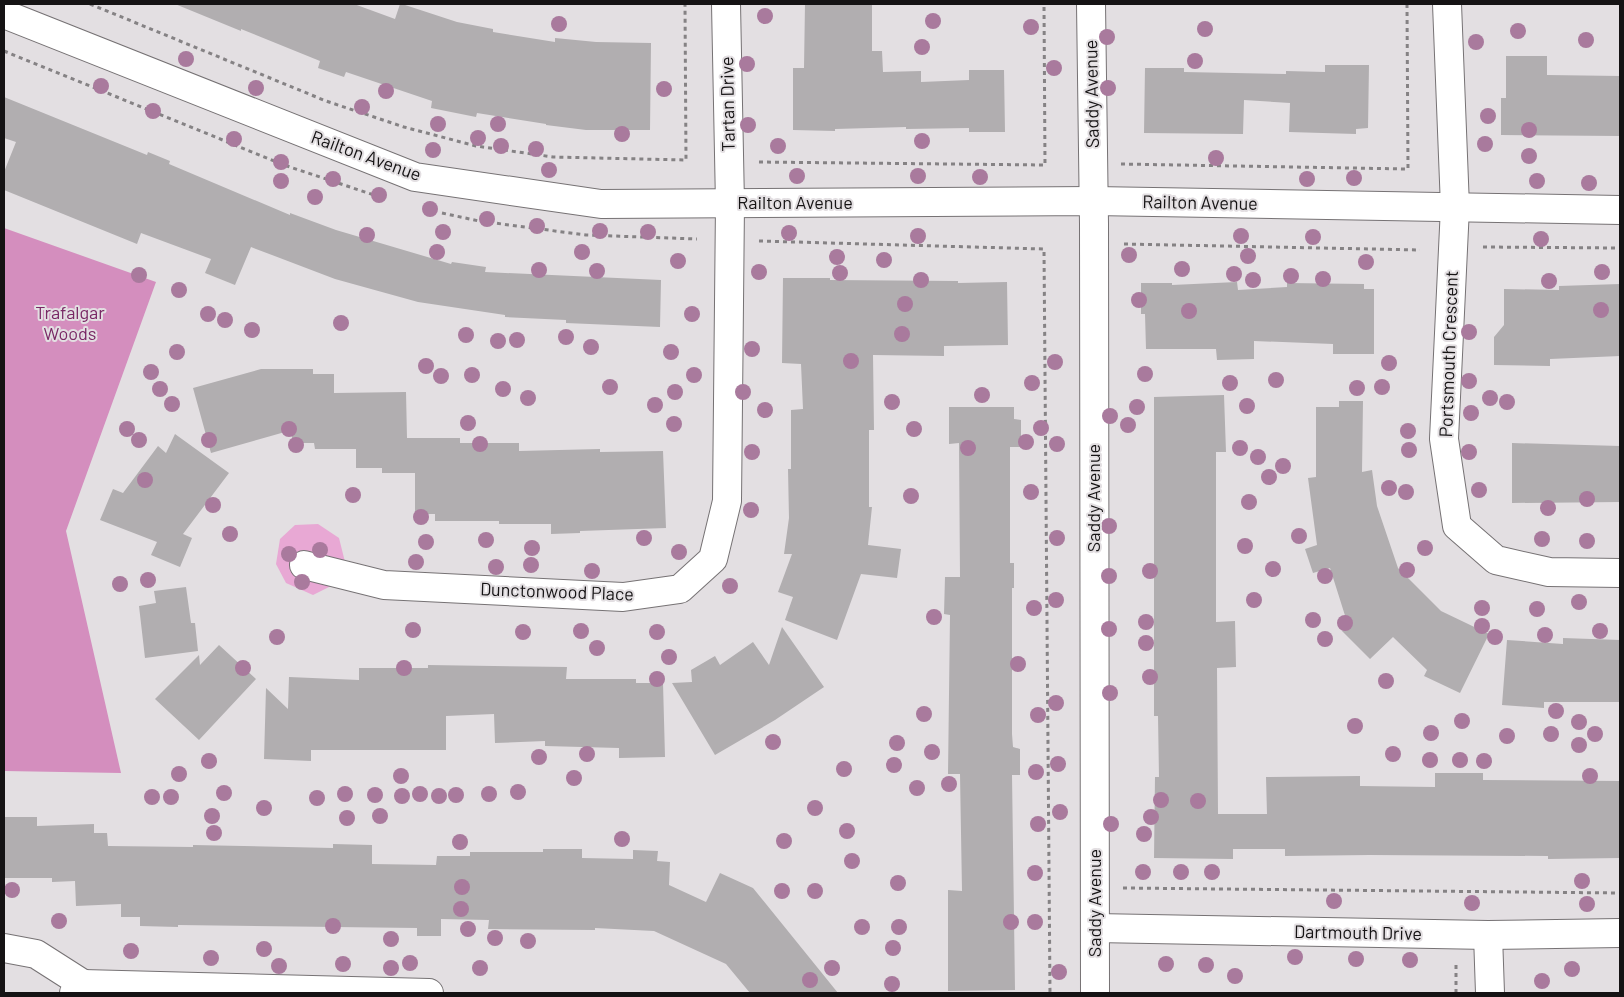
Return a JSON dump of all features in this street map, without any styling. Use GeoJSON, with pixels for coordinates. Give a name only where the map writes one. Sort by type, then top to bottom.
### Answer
{"type":"FeatureCollection","features":[{"type":"Feature","properties":{"kind":"street","name":"Tartan Drive"},"geometry":{"type":"LineString","coordinates":[[726,4],[730,204]]}},
{"type":"Feature","properties":{"kind":"street","name":"Saddy Avenue"},"geometry":{"type":"LineString","coordinates":[[1091,4],[1094,201],[1095,993]]}},
{"type":"Feature","properties":{"kind":"street","name":"Portsmouth Crescent"},"geometry":{"type":"LineString","coordinates":[[1447,4],[1455,207],[1444,439],[1457,526],[1496,560],[1549,572],[1620,572]]}},
{"type":"Feature","properties":{"kind":"street","name":"Railton Avenue"},"geometry":{"type":"LineString","coordinates":[[4,14],[415,177],[601,204],[1094,201],[1620,210]]}},
{"type":"Feature","properties":{"kind":"street","name":"Dunctonwood Place"},"geometry":{"type":"LineString","coordinates":[[304,565],[384,585],[623,597],[680,589],[713,559],[727,501],[730,204]]}},
{"type":"Feature","properties":{"kind":"street","name":"Dartmouth Drive"},"geometry":{"type":"LineString","coordinates":[[1095,928],[1488,935],[1620,934]]}},
{"type":"Feature","properties":{"kind":"street"},"geometry":{"type":"LineString","coordinates":[[1488,935],[1490,993]]}},
{"type":"Feature","properties":{"kind":"street"},"geometry":{"type":"LineString","coordinates":[[4,948],[36,954],[79,989],[429,993]]}},
{"type":"Feature","properties":{"kind":"path"},"geometry":{"type":"LineString","coordinates":[[90,4],[326,101],[404,127],[476,146],[553,157],[686,160],[685,4]]}},
{"type":"Feature","properties":{"kind":"path"},"geometry":{"type":"LineString","coordinates":[[754,162],[1045,164],[1044,4]]}},
{"type":"Feature","properties":{"kind":"path"},"geometry":{"type":"LineString","coordinates":[[1121,155],[1121,164],[1408,168],[1407,4]]}},
{"type":"Feature","properties":{"kind":"path"},"geometry":{"type":"LineString","coordinates":[[753,241],[1044,249],[1050,993]]}},
{"type":"Feature","properties":{"kind":"path"},"geometry":{"type":"LineString","coordinates":[[1120,244],[1420,250]]}},
{"type":"Feature","properties":{"kind":"path"},"geometry":{"type":"LineString","coordinates":[[1476,247],[1620,248]]}},
{"type":"Feature","properties":{"kind":"path"},"geometry":{"type":"LineString","coordinates":[[1123,878],[1123,888],[1620,892]]}},
{"type":"Feature","properties":{"kind":"path"},"geometry":{"type":"LineString","coordinates":[[1456,957],[1456,993]]}},
{"type":"Feature","properties":{"kind":"shaded area"},"geometry":{"type":"Polygon","coordinates":[[[318,524],[339,538],[345,562],[335,584],[313,595],[286,583],[276,564],[280,539],[295,525],[318,524]]]}},
{"type":"Feature","properties":{"kind":"green space","name":"Trafalgar Woods"},"geometry":{"type":"Polygon","coordinates":[[[4,228],[156,282],[66,531],[121,773],[4,771],[4,228]]]}},
{"type":"Feature","properties":{"kind":"building"},"geometry":{"type":"Polygon","coordinates":[[[175,4],[354,4],[395,19],[400,4],[402,4],[457,22],[493,29],[493,32],[555,42],[555,38],[596,42],[651,43],[650,130],[586,130],[477,113],[476,117],[431,108],[432,101],[346,72],[344,77],[318,68],[320,61],[175,4]]]}},
{"type":"Feature","properties":{"kind":"building"},"geometry":{"type":"Polygon","coordinates":[[[805,4],[872,4],[872,51],[882,51],[883,72],[921,71],[921,82],[969,80],[969,70],[1004,70],[1005,132],[969,132],[969,128],[906,129],[906,127],[835,129],[835,131],[793,130],[793,68],[804,68],[805,4]]]}},
{"type":"Feature","properties":{"kind":"building"},"geometry":{"type":"Polygon","coordinates":[[[1506,56],[1547,56],[1547,75],[1620,76],[1620,136],[1501,135],[1501,98],[1506,98],[1506,56]]]}},
{"type":"Feature","properties":{"kind":"building"},"geometry":{"type":"Polygon","coordinates":[[[1325,65],[1369,65],[1368,128],[1356,129],[1356,134],[1289,132],[1290,103],[1244,100],[1243,134],[1144,133],[1145,68],[1184,68],[1184,72],[1286,74],[1286,71],[1325,72],[1325,65]]]}},
{"type":"Feature","properties":{"kind":"building"},"geometry":{"type":"Polygon","coordinates":[[[4,97],[147,155],[148,152],[170,161],[169,164],[290,215],[290,213],[336,230],[451,264],[452,262],[486,267],[485,272],[661,280],[660,327],[566,323],[566,320],[505,317],[505,315],[418,302],[335,279],[251,247],[235,285],[205,273],[211,259],[141,233],[137,244],[4,190],[4,172],[16,142],[4,138],[4,97]]]}},
{"type":"Feature","properties":{"kind":"building"},"geometry":{"type":"Polygon","coordinates":[[[783,278],[958,281],[958,283],[1007,282],[1008,345],[944,346],[944,356],[873,355],[874,430],[869,430],[869,507],[872,507],[868,545],[901,549],[897,578],[861,574],[837,640],[785,620],[793,597],[778,592],[792,554],[784,554],[789,518],[788,469],[791,469],[791,410],[803,409],[801,364],[782,363],[783,278]]]}},
{"type":"Feature","properties":{"kind":"building"},"geometry":{"type":"Polygon","coordinates":[[[1237,282],[1238,290],[1287,287],[1287,283],[1364,284],[1364,289],[1374,289],[1374,354],[1333,354],[1333,344],[1254,341],[1254,359],[1217,360],[1216,349],[1146,349],[1145,314],[1141,314],[1141,283],[1172,283],[1172,285],[1237,282]]]}},
{"type":"Feature","properties":{"kind":"building"},"geometry":{"type":"Polygon","coordinates":[[[1620,284],[1620,356],[1550,359],[1550,366],[1494,365],[1494,337],[1504,325],[1504,289],[1559,290],[1559,286],[1620,284]]]}},
{"type":"Feature","properties":{"kind":"building"},"geometry":{"type":"Polygon","coordinates":[[[261,369],[313,369],[313,374],[334,374],[334,393],[406,392],[407,438],[460,438],[460,443],[519,443],[519,451],[600,449],[600,452],[663,451],[666,528],[551,534],[551,524],[499,524],[499,521],[435,521],[435,514],[415,514],[415,473],[382,473],[382,468],[356,468],[356,449],[315,449],[314,443],[292,443],[292,430],[211,453],[193,388],[261,369]]]}},
{"type":"Feature","properties":{"kind":"building"},"geometry":{"type":"Polygon","coordinates":[[[1224,395],[1226,452],[1216,452],[1216,622],[1235,621],[1236,667],[1217,668],[1218,814],[1267,814],[1266,777],[1360,776],[1360,786],[1435,787],[1435,773],[1483,773],[1483,780],[1620,781],[1620,858],[1548,859],[1548,856],[1285,856],[1285,849],[1233,849],[1233,859],[1154,858],[1155,777],[1159,777],[1158,716],[1154,716],[1154,397],[1224,395]]]}},
{"type":"Feature","properties":{"kind":"building"},"geometry":{"type":"Polygon","coordinates":[[[1339,401],[1363,401],[1362,472],[1372,470],[1377,506],[1398,568],[1441,611],[1489,634],[1460,693],[1424,676],[1427,670],[1393,637],[1370,659],[1342,631],[1348,625],[1330,568],[1313,573],[1305,549],[1317,545],[1308,478],[1316,477],[1316,407],[1339,407],[1339,401]]]}},
{"type":"Feature","properties":{"kind":"building"},"geometry":{"type":"Polygon","coordinates":[[[949,407],[1014,407],[1014,419],[1021,420],[1021,447],[1010,447],[1010,563],[1014,563],[1014,588],[1012,588],[1012,734],[1013,747],[1020,749],[1020,775],[1012,775],[1015,990],[948,991],[948,890],[962,891],[960,774],[948,774],[950,615],[944,614],[945,577],[960,577],[959,443],[949,444],[949,407]]]}},
{"type":"Feature","properties":{"kind":"building"},"geometry":{"type":"Polygon","coordinates":[[[175,434],[229,473],[183,534],[192,538],[180,567],[151,555],[157,542],[100,520],[113,489],[123,493],[158,446],[166,453],[175,434]]]}},
{"type":"Feature","properties":{"kind":"building"},"geometry":{"type":"Polygon","coordinates":[[[1512,443],[1620,446],[1620,502],[1512,503],[1512,443]]]}},
{"type":"Feature","properties":{"kind":"building"},"geometry":{"type":"Polygon","coordinates":[[[186,587],[191,623],[195,623],[198,651],[145,658],[139,606],[156,603],[154,591],[186,587]]]}},
{"type":"Feature","properties":{"kind":"building"},"geometry":{"type":"Polygon","coordinates":[[[782,627],[824,687],[775,720],[715,755],[672,683],[692,682],[691,670],[715,656],[720,665],[753,642],[769,665],[782,627]]]}},
{"type":"Feature","properties":{"kind":"building"},"geometry":{"type":"Polygon","coordinates":[[[1563,638],[1620,640],[1620,702],[1544,702],[1544,708],[1502,705],[1507,640],[1563,644],[1563,638]]]}},
{"type":"Feature","properties":{"kind":"building"},"geometry":{"type":"Polygon","coordinates":[[[219,645],[256,679],[199,740],[155,699],[199,655],[200,665],[219,645]]]}},
{"type":"Feature","properties":{"kind":"building"},"geometry":{"type":"Polygon","coordinates":[[[428,665],[567,667],[566,679],[636,679],[636,683],[663,683],[665,757],[619,758],[619,748],[545,746],[545,741],[495,743],[494,714],[446,716],[446,750],[311,750],[311,761],[264,759],[266,688],[288,709],[289,677],[359,680],[359,668],[428,668],[428,665]]]}},
{"type":"Feature","properties":{"kind":"building"},"geometry":{"type":"Polygon","coordinates":[[[4,817],[37,817],[37,826],[94,824],[94,833],[107,833],[108,846],[193,847],[193,845],[333,848],[333,844],[372,845],[372,864],[436,865],[437,856],[470,856],[470,852],[543,852],[543,849],[582,849],[582,858],[633,859],[633,850],[658,851],[657,861],[670,862],[669,885],[706,902],[720,873],[753,888],[838,993],[750,993],[726,964],[654,931],[595,928],[595,930],[488,929],[489,920],[441,919],[441,936],[417,936],[417,928],[140,926],[140,917],[121,917],[121,904],[76,906],[75,881],[52,882],[52,878],[4,878],[4,817]]]}}]}
